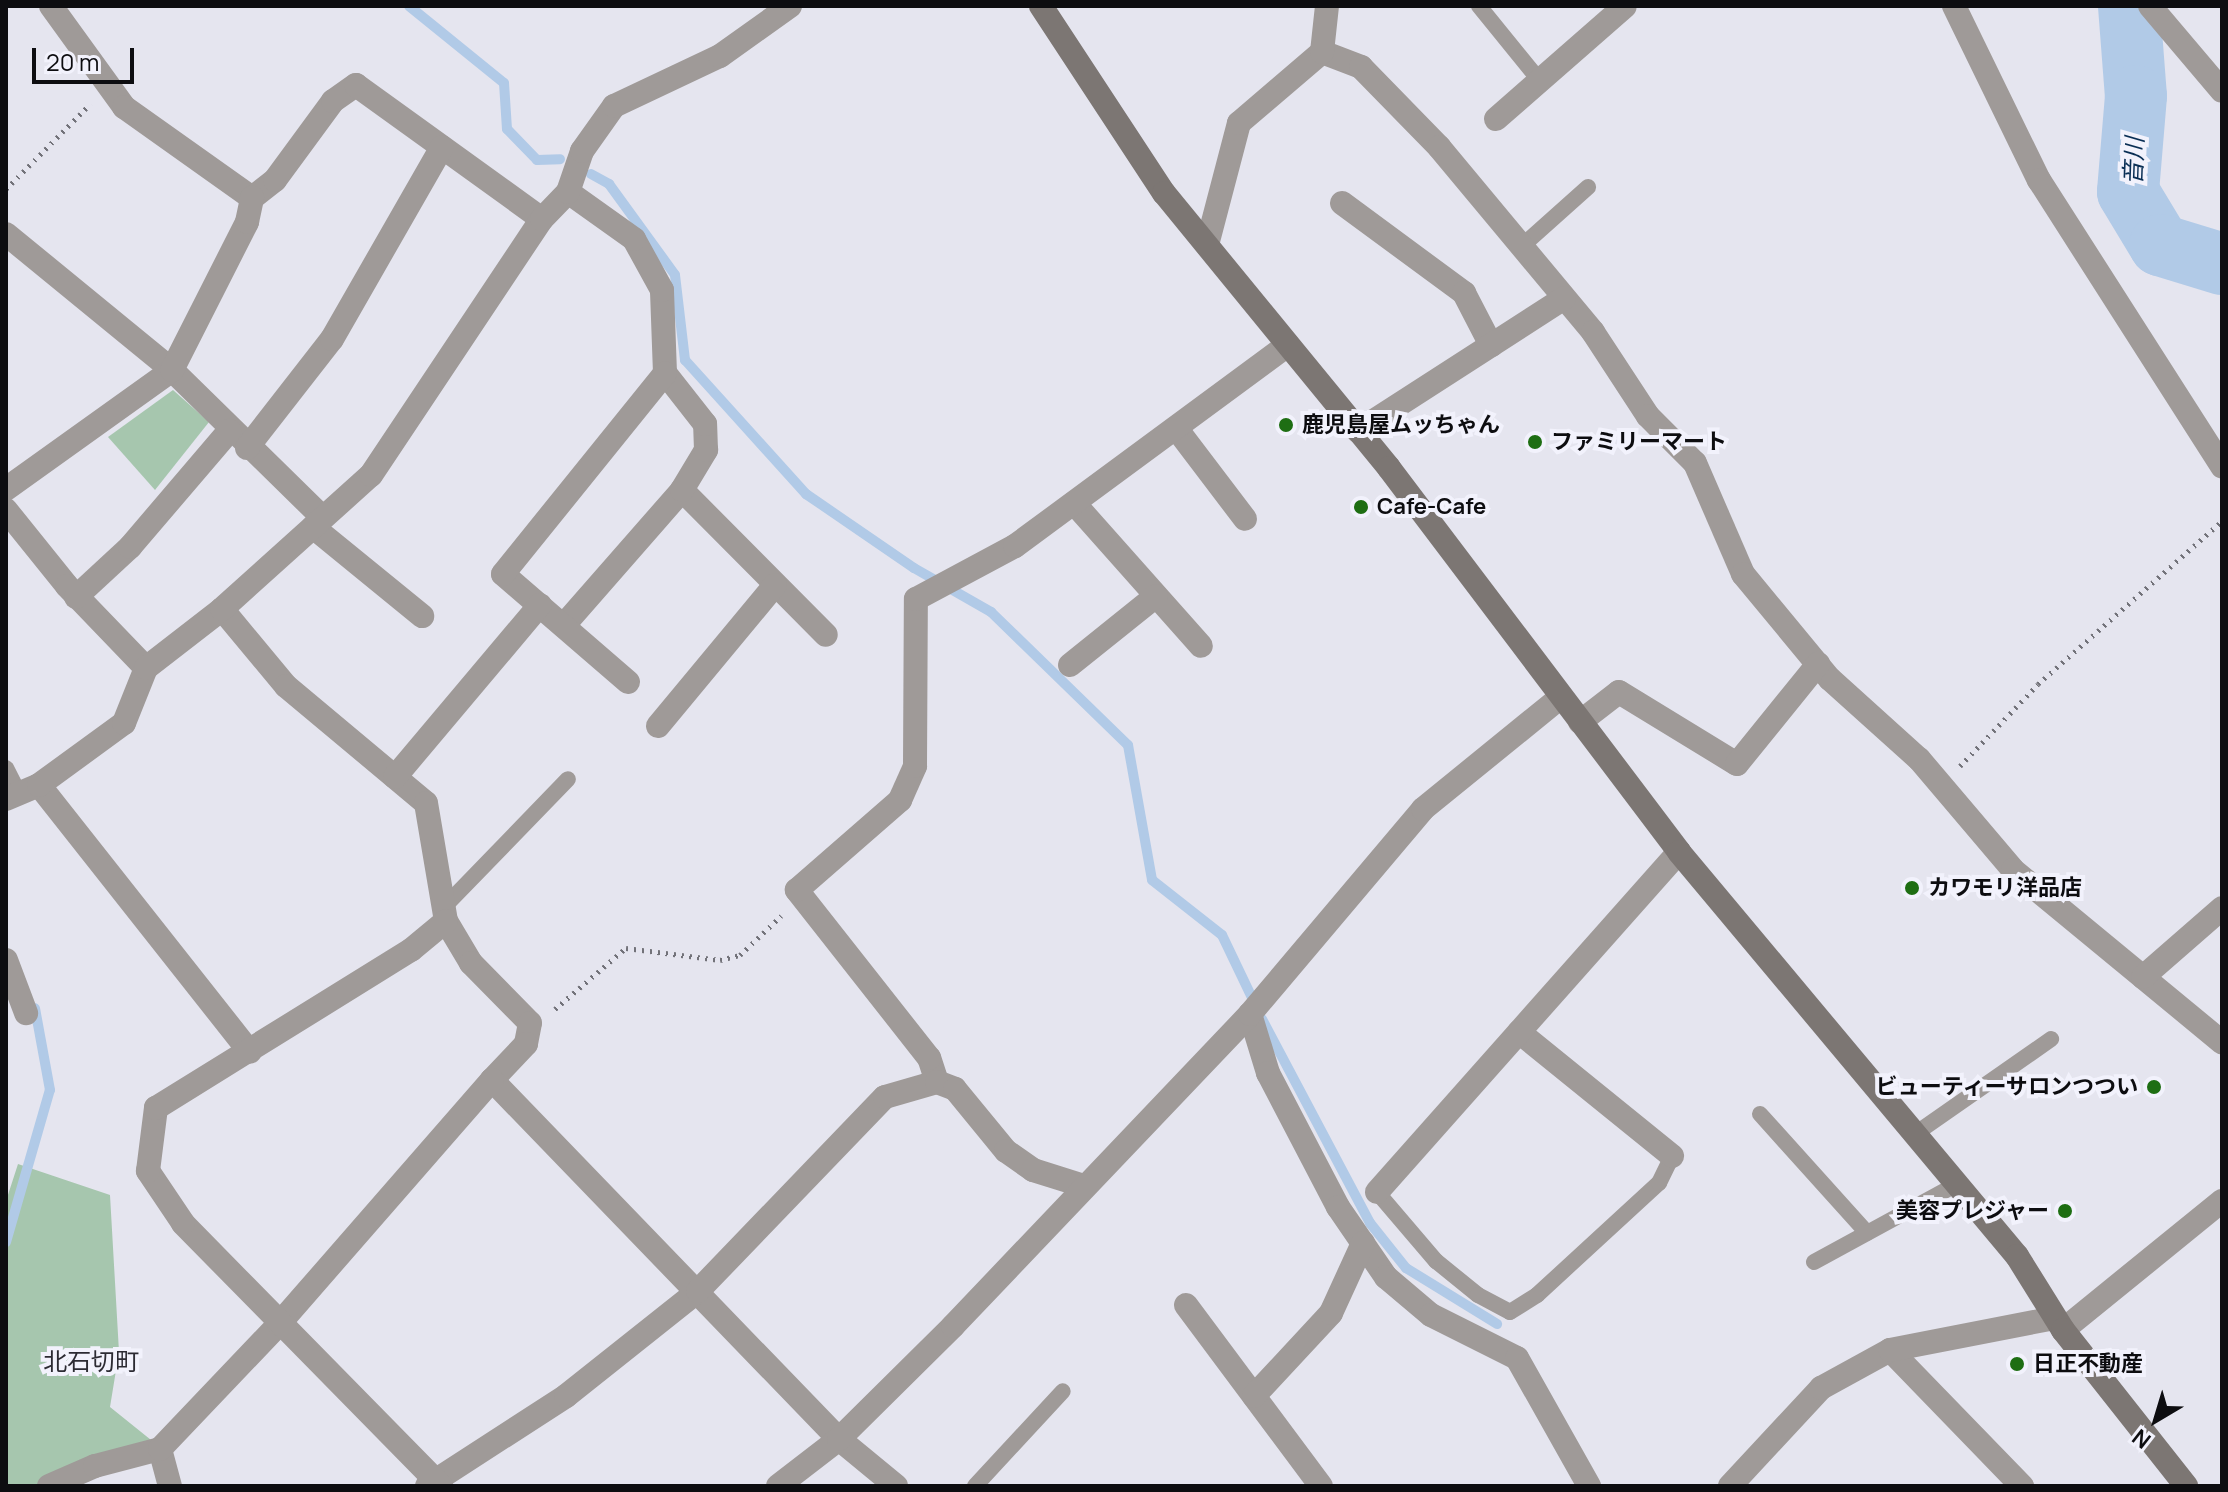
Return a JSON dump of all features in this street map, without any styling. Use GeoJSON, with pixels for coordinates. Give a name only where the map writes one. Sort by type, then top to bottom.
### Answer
{"type":"FeatureCollection","features":[{"type":"Feature","properties":{"kind":"street"},"geometry":{"type":"LineString","coordinates":[[51,6],[124,107],[252,198]]}},
{"type":"Feature","properties":{"kind":"street"},"geometry":{"type":"LineString","coordinates":[[250,1052],[22,793],[124,723],[146,668],[222,609],[371,475],[542,219],[568,192],[582,151],[614,106],[720,56],[790,6]]}},
{"type":"Feature","properties":{"kind":"street"},"geometry":{"type":"LineString","coordinates":[[1041,6],[1164,193],[1358,431],[1679,852],[2017,1256],[2059,1324],[2186,1486]]}},
{"type":"Feature","properties":{"kind":"street"},"geometry":{"type":"LineString","coordinates":[[1207,245],[1239,123],[1322,52],[1327,6]]}},
{"type":"Feature","properties":{"kind":"street"},"geometry":{"type":"LineString","coordinates":[[1954,6],[2039,180],[2222,466]]}},
{"type":"Feature","properties":{"kind":"street"},"geometry":{"type":"LineString","coordinates":[[2150,6],[2222,91]]}},
{"type":"Feature","properties":{"kind":"street"},"geometry":{"type":"LineString","coordinates":[[1496,119],[1617,10]]}},
{"type":"Feature","properties":{"kind":"street"},"geometry":{"type":"LineString","coordinates":[[1322,52],[1361,67],[1439,147],[1564,298],[1648,416],[1695,463],[1743,574],[1818,664],[1943,784],[2013,870],[2222,1042]]}},
{"type":"Feature","properties":{"kind":"street"},"geometry":{"type":"LineString","coordinates":[[6,489],[172,370],[247,222],[252,198],[275,180],[333,101],[356,85],[542,219]]}},
{"type":"Feature","properties":{"kind":"street"},"geometry":{"type":"LineString","coordinates":[[247,448],[332,339],[442,147]]}},
{"type":"Feature","properties":{"kind":"street"},"geometry":{"type":"LineString","coordinates":[[564,625],[682,490],[706,450],[705,424],[665,373],[662,290],[634,239],[568,192]]}},
{"type":"Feature","properties":{"kind":"street"},"geometry":{"type":"LineString","coordinates":[[1342,203],[1464,293],[1491,345]]}},
{"type":"Feature","properties":{"kind":"street"},"geometry":{"type":"LineString","coordinates":[[6,234],[172,370],[317,521],[422,616]]}},
{"type":"Feature","properties":{"kind":"street"},"geometry":{"type":"LineString","coordinates":[[1358,431],[1564,298]]}},
{"type":"Feature","properties":{"kind":"street"},"geometry":{"type":"LineString","coordinates":[[937,1082],[929,1058],[797,890],[900,800],[915,766],[916,599],[1015,546],[1288,345]]}},
{"type":"Feature","properties":{"kind":"street"},"geometry":{"type":"LineString","coordinates":[[628,682],[503,574],[665,373]]}},
{"type":"Feature","properties":{"kind":"street"},"geometry":{"type":"LineString","coordinates":[[1176,428],[1245,519]]}},
{"type":"Feature","properties":{"kind":"street"},"geometry":{"type":"LineString","coordinates":[[76,597],[130,547],[229,431]]}},
{"type":"Feature","properties":{"kind":"street"},"geometry":{"type":"LineString","coordinates":[[682,490],[826,635]]}},
{"type":"Feature","properties":{"kind":"street"},"geometry":{"type":"LineString","coordinates":[[1074,503],[1201,646]]}},
{"type":"Feature","properties":{"kind":"street"},"geometry":{"type":"LineString","coordinates":[[6,510],[76,597],[146,668]]}},
{"type":"Feature","properties":{"kind":"street"},"geometry":{"type":"LineString","coordinates":[[658,726],[775,585]]}},
{"type":"Feature","properties":{"kind":"street"},"geometry":{"type":"LineString","coordinates":[[1070,665],[1156,596]]}},
{"type":"Feature","properties":{"kind":"street"},"geometry":{"type":"LineString","coordinates":[[395,777],[540,605]]}},
{"type":"Feature","properties":{"kind":"street"},"geometry":{"type":"LineString","coordinates":[[49,1486],[95,1466],[160,1449],[279,1324],[526,1044],[530,1023],[471,963],[445,914],[426,803],[286,686],[222,609]]}},
{"type":"Feature","properties":{"kind":"street"},"geometry":{"type":"LineString","coordinates":[[1580,722],[1619,692],[1737,764],[1818,664]]}},
{"type":"Feature","properties":{"kind":"street"},"geometry":{"type":"LineString","coordinates":[[778,1486],[839,1439],[1250,1014],[1423,809],[1561,697]]}},
{"type":"Feature","properties":{"kind":"street"},"geometry":{"type":"LineString","coordinates":[[1377,1192],[1679,852]]}},
{"type":"Feature","properties":{"kind":"street"},"geometry":{"type":"LineString","coordinates":[[2143,977],[2222,908]]}},
{"type":"Feature","properties":{"kind":"street"},"geometry":{"type":"LineString","coordinates":[[445,914],[411,950],[156,1108],[148,1171],[183,1223],[434,1484],[566,1396],[698,1291],[885,1097],[937,1082],[955,1089],[1006,1151],[1033,1170],[1084,1186]]}},
{"type":"Feature","properties":{"kind":"street"},"geometry":{"type":"LineString","coordinates":[[6,960],[26,1013]]}},
{"type":"Feature","properties":{"kind":"street"},"geometry":{"type":"LineString","coordinates":[[1250,1014],[1268,1073],[1338,1207],[1386,1277],[1431,1315],[1517,1358],[1589,1486]]}},
{"type":"Feature","properties":{"kind":"street"},"geometry":{"type":"LineString","coordinates":[[1519,1032],[1672,1156]]}},
{"type":"Feature","properties":{"kind":"street"},"geometry":{"type":"LineString","coordinates":[[492,1080],[839,1439],[896,1486]]}},
{"type":"Feature","properties":{"kind":"street"},"geometry":{"type":"LineString","coordinates":[[1730,1486],[1821,1388],[1890,1350],[2059,1324],[2222,1201]]}},
{"type":"Feature","properties":{"kind":"street"},"geometry":{"type":"LineString","coordinates":[[1254,1396],[1331,1313],[1363,1243]]}},
{"type":"Feature","properties":{"kind":"street"},"geometry":{"type":"LineString","coordinates":[[1186,1305],[1321,1486]]}},
{"type":"Feature","properties":{"kind":"street"},"geometry":{"type":"LineString","coordinates":[[1890,1350],[2022,1486]]}},
{"type":"Feature","properties":{"kind":"street"},"geometry":{"type":"LineString","coordinates":[[160,1449],[170,1486]]}},
{"type":"Feature","properties":{"kind":"lane"},"geometry":{"type":"LineString","coordinates":[[1479,6],[1540,81]]}},
{"type":"Feature","properties":{"kind":"lane"},"geometry":{"type":"LineString","coordinates":[[1521,247],[1588,187]]}},
{"type":"Feature","properties":{"kind":"lane"},"geometry":{"type":"LineString","coordinates":[[6,768],[22,793]]}},
{"type":"Feature","properties":{"kind":"lane"},"geometry":{"type":"LineString","coordinates":[[445,914],[568,779]]}},
{"type":"Feature","properties":{"kind":"lane"},"geometry":{"type":"LineString","coordinates":[[1915,1134],[2051,1039]]}},
{"type":"Feature","properties":{"kind":"lane"},"geometry":{"type":"LineString","coordinates":[[1760,1114],[1867,1233]]}},
{"type":"Feature","properties":{"kind":"lane"},"geometry":{"type":"LineString","coordinates":[[1377,1192],[1436,1261],[1478,1295],[1510,1312],[1537,1295],[1659,1183],[1672,1156]]}},
{"type":"Feature","properties":{"kind":"lane"},"geometry":{"type":"LineString","coordinates":[[1814,1262],[1957,1184]]}},
{"type":"Feature","properties":{"kind":"lane"},"geometry":{"type":"LineString","coordinates":[[975,1486],[1063,1391]]}},
{"type":"Feature","properties":{"kind":"path"},"geometry":{"type":"LineString","coordinates":[[6,189],[109,85]]}},
{"type":"Feature","properties":{"kind":"path"},"geometry":{"type":"LineString","coordinates":[[1943,784],[2038,684],[2222,521]]}},
{"type":"Feature","properties":{"kind":"path"},"geometry":{"type":"LineString","coordinates":[[530,1023],[545,1017],[626,948],[720,960],[740,955],[802,896]]}},
{"type":"Feature","properties":{"kind":"green space"},"geometry":{"type":"Polygon","coordinates":[[[173,390],[209,422],[155,490],[108,437],[173,390]]]}},
{"type":"Feature","properties":{"kind":"green space"},"geometry":{"type":"Polygon","coordinates":[[[18,1164],[110,1195],[119,1352],[110,1407],[156,1444],[76,1467],[37,1486],[6,1486],[6,1201],[18,1164]]]}},
{"type":"Feature","properties":{"kind":"waterway"},"geometry":{"type":"LineString","coordinates":[[409,6],[504,83],[507,129],[537,160],[560,159]]}},
{"type":"Feature","properties":{"kind":"waterway","name":"音川"},"geometry":{"type":"LineString","coordinates":[[2129,6],[2136,96],[2128,192],[2160,245],[2222,264]]}},
{"type":"Feature","properties":{"kind":"waterway"},"geometry":{"type":"LineString","coordinates":[[591,174],[609,184],[675,275],[685,360],[806,494],[914,568],[991,612],[1128,745],[1152,880],[1222,935],[1255,1004]]}},
{"type":"Feature","properties":{"kind":"waterway"},"geometry":{"type":"LineString","coordinates":[[6,1242],[50,1090],[35,1008]]}},
{"type":"Feature","properties":{"kind":"waterway"},"geometry":{"type":"LineString","coordinates":[[1262,1019],[1370,1223],[1406,1268],[1497,1324]]}},
{"type":"Feature","properties":{"kind":"place","name":"鹿児島屋ムッちゃん"},"geometry":{"type":"Point","coordinates":[1286,425]}},
{"type":"Feature","properties":{"kind":"place","name":"ファミリーマート"},"geometry":{"type":"Point","coordinates":[1535,442]}},
{"type":"Feature","properties":{"kind":"place","name":"Cafe-Cafe"},"geometry":{"type":"Point","coordinates":[1361,507]}},
{"type":"Feature","properties":{"kind":"place","name":"カワモリ洋品店"},"geometry":{"type":"Point","coordinates":[1912,888]}},
{"type":"Feature","properties":{"kind":"place","name":"ビューティーサロンつつい"},"geometry":{"type":"Point","coordinates":[2154,1087]}},
{"type":"Feature","properties":{"kind":"place","name":"美容プレジャー"},"geometry":{"type":"Point","coordinates":[2065,1211]}},
{"type":"Feature","properties":{"kind":"place","name":"日正不動産"},"geometry":{"type":"Point","coordinates":[2017,1364]}},
{"type":"Feature","properties":{"kind":"district","name":"北石切町"},"geometry":{"type":"Point","coordinates":[91,1361]}}]}
